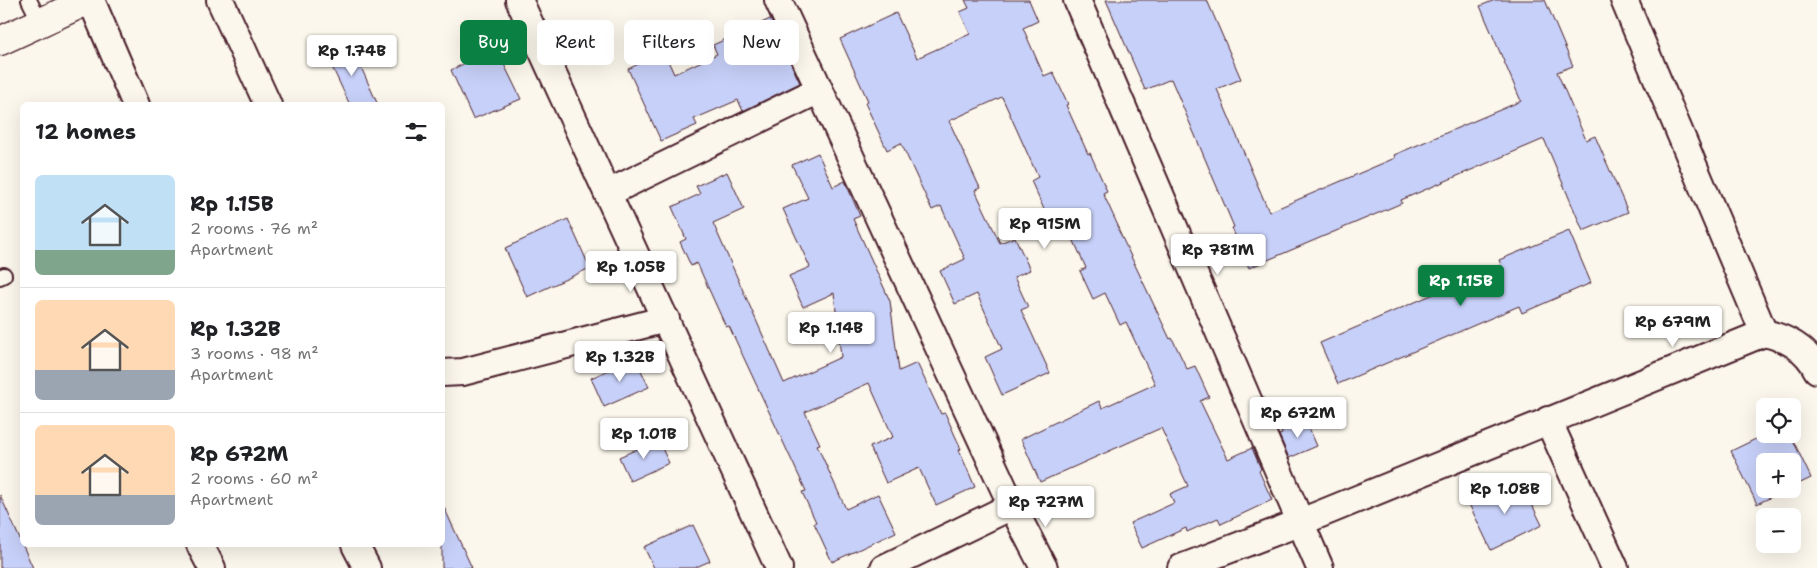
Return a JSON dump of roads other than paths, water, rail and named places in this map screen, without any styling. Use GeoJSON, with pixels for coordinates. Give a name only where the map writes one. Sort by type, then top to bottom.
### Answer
{"type":"FeatureCollection","features":[{"type":"Feature","properties":{"kind":"street"},"geometry":{"type":"LineString","coordinates":[[0,41],[35,11],[90,0],[135,102]]}},
{"type":"Feature","properties":{"kind":"street"},"geometry":{"type":"LineString","coordinates":[[220,0],[267,102]]}},
{"type":"Feature","properties":{"kind":"street"},"geometry":{"type":"LineString","coordinates":[[519,0],[779,568]]}},
{"type":"Feature","properties":{"kind":"street"},"geometry":{"type":"LineString","coordinates":[[778,0],[1012,506],[1044,568]]}},
{"type":"Feature","properties":{"kind":"street"},"geometry":{"type":"LineString","coordinates":[[1076,0],[1320,568]]}},
{"type":"Feature","properties":{"kind":"street"},"geometry":{"type":"LineString","coordinates":[[1624,0],[1764,333]]}},
{"type":"Feature","properties":{"kind":"street"},"geometry":{"type":"LineString","coordinates":[[608,193],[819,90]]}},
{"type":"Feature","properties":{"kind":"street"},"geometry":{"type":"LineString","coordinates":[[445,373],[463,372],[666,319]]}},
{"type":"Feature","properties":{"kind":"street"},"geometry":{"type":"LineString","coordinates":[[1181,568],[1301,522],[1764,333],[1781,336],[1796,345],[1814,364],[1817,370]]}},
{"type":"Feature","properties":{"kind":"street"},"geometry":{"type":"LineString","coordinates":[[1548,420],[1616,568]]}},
{"type":"Feature","properties":{"kind":"street"},"geometry":{"type":"LineString","coordinates":[[884,568],[1012,506]]}},
{"type":"Feature","properties":{"kind":"street"},"geometry":{"type":"LineString","coordinates":[[201,547],[212,568]]}},
{"type":"Feature","properties":{"kind":"street"},"geometry":{"type":"LineString","coordinates":[[356,547],[367,568]]}}]}
